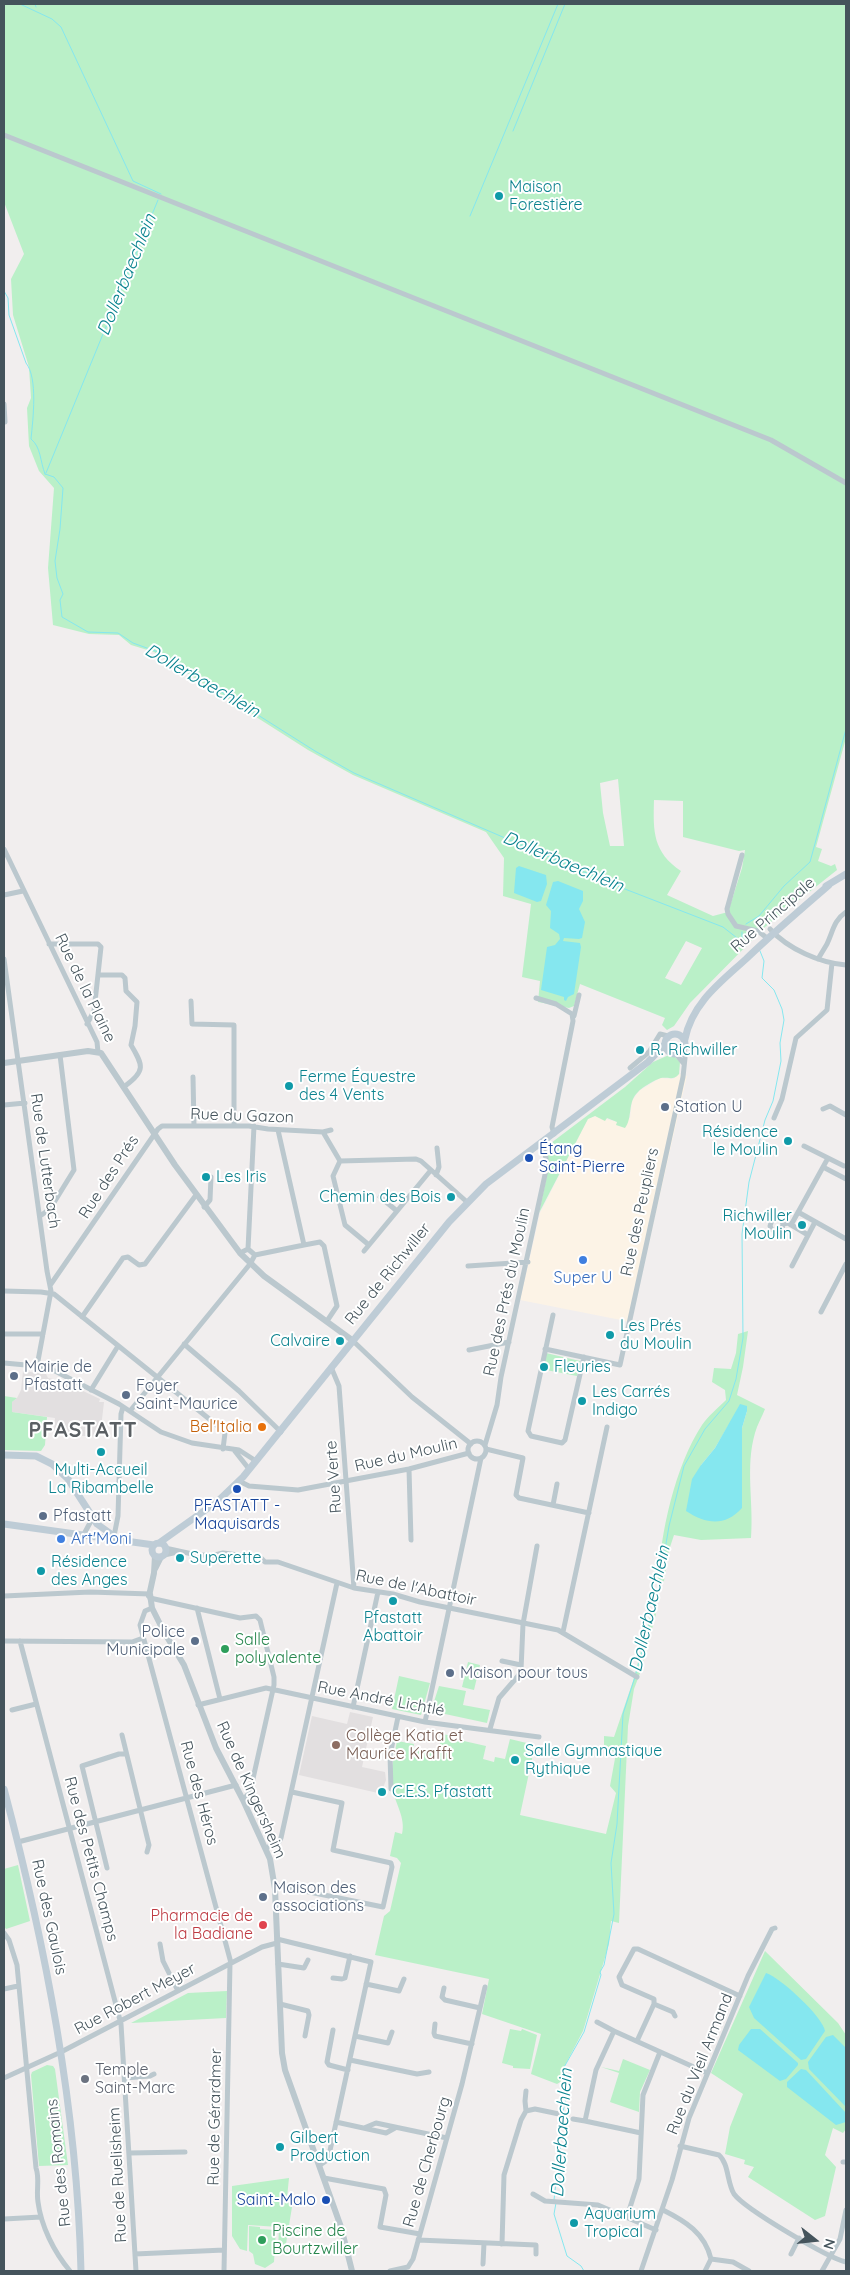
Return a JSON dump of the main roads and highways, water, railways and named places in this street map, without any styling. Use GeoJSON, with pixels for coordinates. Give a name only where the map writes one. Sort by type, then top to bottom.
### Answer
{"type":"FeatureCollection","features":[{"type":"Feature","properties":{"kind":"main road","name":"Rue Principale"},"geometry":{"type":"LineString","coordinates":[[691,1018],[702,1001],[736,966],[740,958],[829,885],[846,874]]}},
{"type":"Feature","properties":{"kind":"main road","name":"Rue de Richwiller"},"geometry":{"type":"LineString","coordinates":[[118,1538],[159,1550],[176,1532],[218,1501],[241,1479],[281,1432],[352,1340],[467,1202],[486,1184],[648,1062],[669,1038],[691,1018]]}},
{"type":"Feature","properties":{"kind":"main road"},"geometry":{"type":"LineString","coordinates":[[673,1053],[669,1038],[681,1035],[685,1039],[691,1018]]}},
{"type":"Feature","properties":{"kind":"main road","name":"Rue de Richwiller"},"geometry":{"type":"LineString","coordinates":[[648,1062],[684,1050],[686,1045],[685,1039]]}},
{"type":"Feature","properties":{"kind":"main road"},"geometry":{"type":"LineString","coordinates":[[4,1455],[36,1456],[52,1464],[72,1484],[92,1519],[118,1538]]}},
{"type":"Feature","properties":{"kind":"main road"},"geometry":{"type":"LineString","coordinates":[[4,1524],[83,1536],[118,1538]]}},
{"type":"Feature","properties":{"kind":"main road","name":"Rue des Gaulois"},"geometry":{"type":"LineString","coordinates":[[4,1789],[39,1929],[61,2052]]}},
{"type":"Feature","properties":{"kind":"main road","name":"Rue des Romains"},"geometry":{"type":"LineString","coordinates":[[61,2052],[78,2179],[81,2271]]}},
{"type":"Feature","properties":{"kind":"water"},"geometry":{"type":"Polygon","coordinates":[[[519,866],[546,875],[547,884],[541,901],[537,902],[514,893],[516,868],[519,866]]]}},
{"type":"Feature","properties":{"kind":"water"},"geometry":{"type":"Polygon","coordinates":[[[558,881],[583,891],[583,901],[579,909],[585,922],[582,938],[564,938],[563,941],[580,943],[581,947],[574,994],[568,997],[566,1001],[564,997],[541,990],[547,947],[555,945],[560,939],[559,934],[550,928],[551,911],[546,905],[553,882],[558,881]]]}},
{"type":"Feature","properties":{"kind":"water"},"geometry":{"type":"Polygon","coordinates":[[[740,1404],[747,1406],[742,1428],[742,1508],[736,1514],[722,1521],[701,1519],[686,1511],[692,1479],[715,1448],[740,1404]]]}},
{"type":"Feature","properties":{"kind":"water"},"geometry":{"type":"Polygon","coordinates":[[[766,1973],[781,1982],[800,1999],[823,2025],[825,2031],[806,2059],[801,2060],[754,2018],[749,2007],[766,1973]]]}},
{"type":"Feature","properties":{"kind":"water"},"geometry":{"type":"Polygon","coordinates":[[[751,2029],[760,2029],[798,2063],[786,2079],[780,2081],[738,2050],[739,2045],[751,2029]]]}},
{"type":"Feature","properties":{"kind":"water"},"geometry":{"type":"Polygon","coordinates":[[[833,2035],[846,2048],[846,2107],[809,2069],[808,2062],[826,2037],[833,2035]]]}},
{"type":"Feature","properties":{"kind":"water"},"geometry":{"type":"Polygon","coordinates":[[[801,2069],[806,2070],[846,2113],[846,2122],[836,2125],[787,2087],[787,2082],[801,2069]]]}},
{"type":"Feature","properties":{"kind":"waterway","name":"Dollerbaechlein"},"geometry":{"type":"LineString","coordinates":[[20,4],[52,19],[61,27],[133,181],[161,194]]}},
{"type":"Feature","properties":{"kind":"waterway"},"geometry":{"type":"LineString","coordinates":[[470,216],[558,4]]}},
{"type":"Feature","properties":{"kind":"waterway"},"geometry":{"type":"LineString","coordinates":[[513,131],[565,4]]}},
{"type":"Feature","properties":{"kind":"waterway","name":"Dollerbaechlein"},"geometry":{"type":"LineString","coordinates":[[46,473],[158,200]]}},
{"type":"Feature","properties":{"kind":"waterway"},"geometry":{"type":"LineString","coordinates":[[4,291],[8,298],[9,315],[32,378],[34,399],[31,439],[39,450],[45,474]]}},
{"type":"Feature","properties":{"kind":"waterway","name":"Dollerbaechlein"},"geometry":{"type":"LineString","coordinates":[[45,474],[54,477],[63,488],[55,561],[57,578],[63,594],[60,600],[62,617],[88,632],[118,633],[133,643],[158,652],[315,751],[354,773],[612,884],[723,927],[746,945]]}},
{"type":"Feature","properties":{"kind":"waterway"},"geometry":{"type":"LineString","coordinates":[[746,924],[759,916],[784,886],[810,862],[846,729]]}},
{"type":"Feature","properties":{"kind":"waterway","name":"Dollerbaechlein"},"geometry":{"type":"LineString","coordinates":[[742,932],[742,939]]}},
{"type":"Feature","properties":{"kind":"waterway","name":"Dollerbaechlein"},"geometry":{"type":"LineString","coordinates":[[636,1673],[657,1597],[669,1526],[684,1466],[705,1429],[729,1401],[736,1379],[743,1338],[742,1234],[749,1182],[765,1120],[773,1101],[781,1061],[780,1043],[784,1020],[782,1009],[774,990],[762,978],[764,961],[760,951]]}},
{"type":"Feature","properties":{"kind":"waterway","name":"Dollerbaechlein"},"geometry":{"type":"LineString","coordinates":[[554,2200],[558,2165],[562,2158],[559,2137],[567,2096],[562,2090],[566,2073],[563,2069],[584,2032],[601,1975],[600,1972],[604,1965],[614,1914],[611,1863],[617,1824],[623,1714],[635,1677]]}},
{"type":"Feature","properties":{"kind":"waterway","name":"Dollerbaechlein"},"geometry":{"type":"LineString","coordinates":[[556,2203],[554,2214],[567,2256],[581,2266],[584,2271]]}},
{"type":"Feature","properties":{"kind":"place","name":"Maison Forestière"},"geometry":{"type":"Point","coordinates":[499,196]}},
{"type":"Feature","properties":{"kind":"place","name":"R. Richwiller"},"geometry":{"type":"Point","coordinates":[640,1050]}},
{"type":"Feature","properties":{"kind":"place","name":"Ferme Équestre des 4 Vents"},"geometry":{"type":"Point","coordinates":[289,1086]}},
{"type":"Feature","properties":{"kind":"place","name":"Station U"},"geometry":{"type":"Point","coordinates":[665,1107]}},
{"type":"Feature","properties":{"kind":"place","name":"Résidence le Moulin"},"geometry":{"type":"Point","coordinates":[788,1141]}},
{"type":"Feature","properties":{"kind":"place","name":"Étang Saint-Pierre"},"geometry":{"type":"Point","coordinates":[529,1158]}},
{"type":"Feature","properties":{"kind":"place","name":"Les Iris"},"geometry":{"type":"Point","coordinates":[206,1177]}},
{"type":"Feature","properties":{"kind":"place","name":"Chemin des Bois"},"geometry":{"type":"Point","coordinates":[451,1197]}},
{"type":"Feature","properties":{"kind":"place","name":"Richwiller Moulin"},"geometry":{"type":"Point","coordinates":[802,1225]}},
{"type":"Feature","properties":{"kind":"place","name":"Super U"},"geometry":{"type":"Point","coordinates":[583,1260]}},
{"type":"Feature","properties":{"kind":"place","name":"Les Prés du Moulin"},"geometry":{"type":"Point","coordinates":[610,1335]}},
{"type":"Feature","properties":{"kind":"place","name":"Calvaire"},"geometry":{"type":"Point","coordinates":[340,1341]}},
{"type":"Feature","properties":{"kind":"place","name":"Fleuries"},"geometry":{"type":"Point","coordinates":[544,1367]}},
{"type":"Feature","properties":{"kind":"place","name":"Mairie de Pfastatt"},"geometry":{"type":"Point","coordinates":[14,1376]}},
{"type":"Feature","properties":{"kind":"place","name":"Foyer Saint-Maurice"},"geometry":{"type":"Point","coordinates":[126,1395]}},
{"type":"Feature","properties":{"kind":"place","name":"Les Carrés Indigo"},"geometry":{"type":"Point","coordinates":[582,1401]}},
{"type":"Feature","properties":{"kind":"place","name":"Bel'Italia"},"geometry":{"type":"Point","coordinates":[262,1427]}},
{"type":"Feature","properties":{"kind":"place","name":"Multi-Accueil La Ribambelle"},"geometry":{"type":"Point","coordinates":[101,1452]}},
{"type":"Feature","properties":{"kind":"place","name":"PFASTATT - Maquisards"},"geometry":{"type":"Point","coordinates":[237,1489]}},
{"type":"Feature","properties":{"kind":"place","name":"Pfastatt"},"geometry":{"type":"Point","coordinates":[43,1516]}},
{"type":"Feature","properties":{"kind":"place","name":"Art'Moni"},"geometry":{"type":"Point","coordinates":[61,1539]}},
{"type":"Feature","properties":{"kind":"place","name":"Superette"},"geometry":{"type":"Point","coordinates":[180,1558]}},
{"type":"Feature","properties":{"kind":"place","name":"Résidence des Anges"},"geometry":{"type":"Point","coordinates":[41,1571]}},
{"type":"Feature","properties":{"kind":"place","name":"Pfastatt Abattoir"},"geometry":{"type":"Point","coordinates":[393,1601]}},
{"type":"Feature","properties":{"kind":"place","name":"Police Municipale"},"geometry":{"type":"Point","coordinates":[195,1641]}},
{"type":"Feature","properties":{"kind":"place","name":"Salle polyvalente"},"geometry":{"type":"Point","coordinates":[225,1649]}},
{"type":"Feature","properties":{"kind":"place","name":"Maison pour tous"},"geometry":{"type":"Point","coordinates":[450,1673]}},
{"type":"Feature","properties":{"kind":"place","name":"Collège Katia et Maurice Krafft"},"geometry":{"type":"Point","coordinates":[336,1745]}},
{"type":"Feature","properties":{"kind":"place","name":"Salle Gymnastique Rythique"},"geometry":{"type":"Point","coordinates":[515,1760]}},
{"type":"Feature","properties":{"kind":"place","name":"C.E.S. Pfastatt"},"geometry":{"type":"Point","coordinates":[382,1792]}},
{"type":"Feature","properties":{"kind":"place","name":"Maison des associations"},"geometry":{"type":"Point","coordinates":[263,1897]}},
{"type":"Feature","properties":{"kind":"place","name":"Pharmacie de la Badiane"},"geometry":{"type":"Point","coordinates":[263,1925]}},
{"type":"Feature","properties":{"kind":"place","name":"Temple Saint-Marc"},"geometry":{"type":"Point","coordinates":[85,2079]}},
{"type":"Feature","properties":{"kind":"place","name":"Gilbert Production"},"geometry":{"type":"Point","coordinates":[280,2147]}},
{"type":"Feature","properties":{"kind":"place","name":"Saint-Malo"},"geometry":{"type":"Point","coordinates":[326,2200]}},
{"type":"Feature","properties":{"kind":"place","name":"Aquarium Tropical"},"geometry":{"type":"Point","coordinates":[574,2223]}},
{"type":"Feature","properties":{"kind":"place","name":"Piscine de Bourtzwiller"},"geometry":{"type":"Point","coordinates":[262,2240]}},
{"type":"Feature","properties":{"kind":"district","name":"PFASTATT"},"geometry":{"type":"Point","coordinates":[83,1431]}}]}
